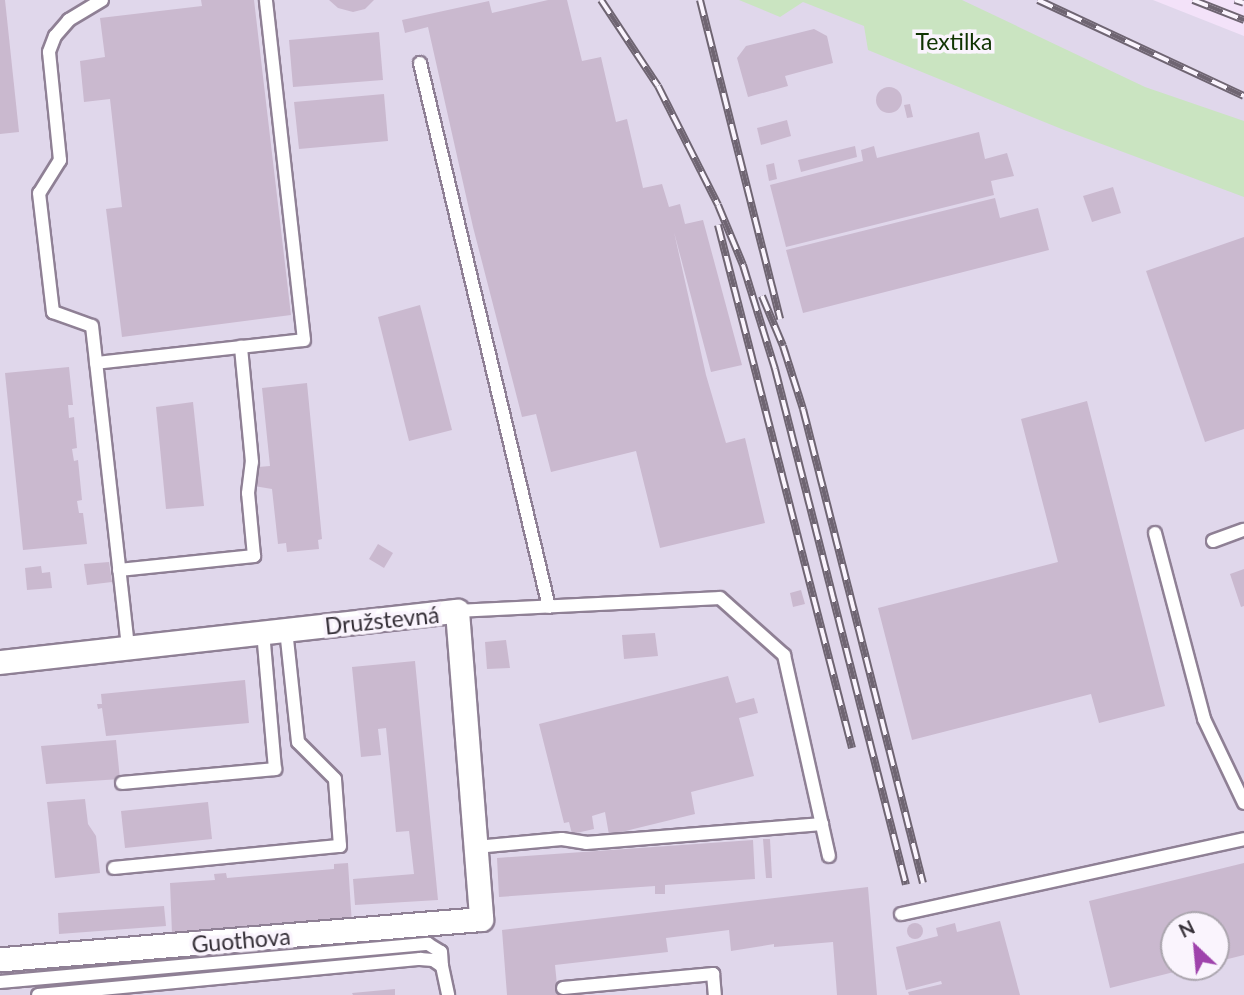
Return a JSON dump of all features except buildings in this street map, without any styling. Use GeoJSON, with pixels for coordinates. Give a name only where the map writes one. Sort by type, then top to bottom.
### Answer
{"type":"FeatureCollection","features":[{"type":"Feature","properties":{"kind":"street","name":"Družstevná"},"geometry":{"type":"LineString","coordinates":[[0,662],[457,611],[481,919]]}},
{"type":"Feature","properties":{"kind":"street","name":"Guothova"},"geometry":{"type":"LineString","coordinates":[[0,959],[481,919]]}},
{"type":"Feature","properties":{"kind":"lane"},"geometry":{"type":"LineString","coordinates":[[102,0],[69,20],[55,36],[49,52],[60,160],[39,194],[53,312],[92,326],[128,648]]}},
{"type":"Feature","properties":{"kind":"lane"},"geometry":{"type":"LineString","coordinates":[[96,363],[304,340],[266,0]]}},
{"type":"Feature","properties":{"kind":"lane"},"geometry":{"type":"LineString","coordinates":[[420,63],[550,607]]}},
{"type":"Feature","properties":{"kind":"lane"},"geometry":{"type":"LineString","coordinates":[[119,570],[254,556],[248,494],[252,462],[241,347]]}},
{"type":"Feature","properties":{"kind":"lane"},"geometry":{"type":"LineString","coordinates":[[1213,541],[1244,530]]}},
{"type":"Feature","properties":{"kind":"lane"},"geometry":{"type":"LineString","coordinates":[[1155,533],[1204,719],[1244,803]]}},
{"type":"Feature","properties":{"kind":"lane"},"geometry":{"type":"LineString","coordinates":[[457,611],[720,598],[784,655],[829,856]]}},
{"type":"Feature","properties":{"kind":"lane"},"geometry":{"type":"LineString","coordinates":[[114,868],[340,846],[335,779],[298,742],[286,630]]}},
{"type":"Feature","properties":{"kind":"lane"},"geometry":{"type":"LineString","coordinates":[[122,783],[275,769],[262,633]]}},
{"type":"Feature","properties":{"kind":"lane"},"geometry":{"type":"LineString","coordinates":[[476,847],[562,839],[586,843],[822,824]]}},
{"type":"Feature","properties":{"kind":"lane"},"geometry":{"type":"LineString","coordinates":[[901,914],[1244,839]]}},
{"type":"Feature","properties":{"kind":"lane"},"geometry":{"type":"LineString","coordinates":[[0,982],[428,944],[441,952],[448,995]]}},
{"type":"Feature","properties":{"kind":"lane"},"geometry":{"type":"LineString","coordinates":[[42,978],[41,994],[420,959],[433,960],[442,966]]}},
{"type":"Feature","properties":{"kind":"lane"},"geometry":{"type":"LineString","coordinates":[[563,988],[713,974],[715,995]]}},
{"type":"Feature","properties":{"kind":"shaded area"},"geometry":{"type":"Polygon","coordinates":[[[0,0],[1153,0],[1244,36],[1244,995],[0,995],[0,0]]]}},
{"type":"Feature","properties":{"kind":"green space","name":"Textilka"},"geometry":{"type":"Polygon","coordinates":[[[739,0],[962,0],[1145,87],[1244,121],[1244,197],[1064,130],[868,50],[864,26],[803,2],[780,17],[739,0]]]}},
{"type":"Feature","properties":{"kind":"railway"},"geometry":{"type":"LineString","coordinates":[[601,0],[658,86],[718,205],[743,265],[775,369],[906,885]]}},
{"type":"Feature","properties":{"kind":"railway"},"geometry":{"type":"LineString","coordinates":[[700,0],[780,319]]}},
{"type":"Feature","properties":{"kind":"railway"},"geometry":{"type":"LineString","coordinates":[[1038,0],[1244,96]]}},
{"type":"Feature","properties":{"kind":"railway"},"geometry":{"type":"LineString","coordinates":[[1193,0],[1244,20]]}},
{"type":"Feature","properties":{"kind":"railway"},"geometry":{"type":"LineString","coordinates":[[1235,0],[1244,3]]}},
{"type":"Feature","properties":{"kind":"railway"},"geometry":{"type":"LineString","coordinates":[[718,225],[852,748]]}},
{"type":"Feature","properties":{"kind":"railway"},"geometry":{"type":"LineString","coordinates":[[762,296],[783,346],[803,409],[923,883]]}}]}
